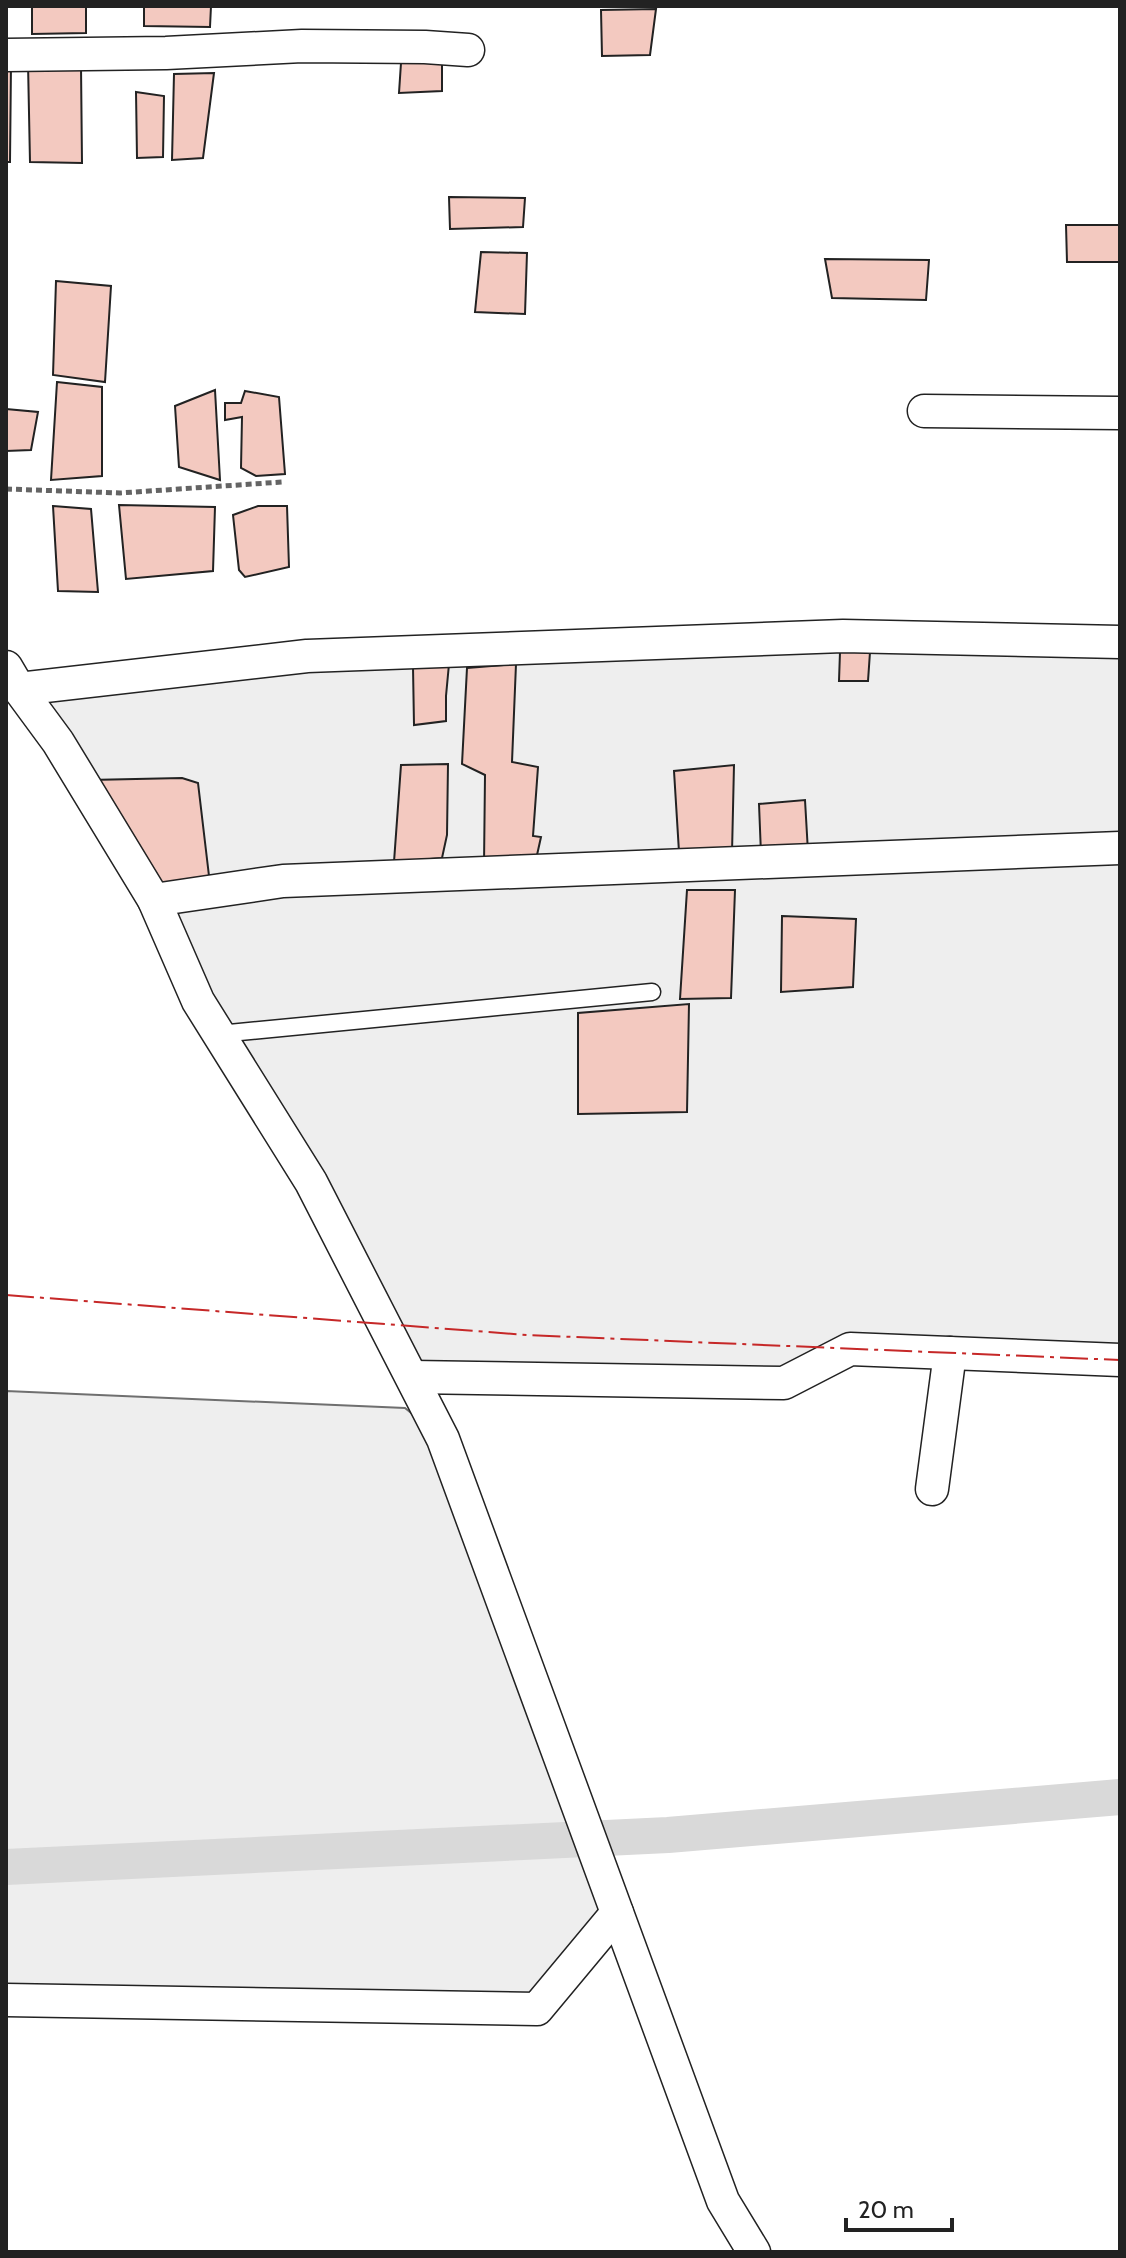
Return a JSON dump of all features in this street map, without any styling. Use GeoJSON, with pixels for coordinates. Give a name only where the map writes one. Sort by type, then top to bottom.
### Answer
{"type":"FeatureCollection","features":[{"type":"Feature","properties":{"kind":"street"},"geometry":{"type":"LineString","coordinates":[[6,55],[166,53],[302,46],[468,50]]}},
{"type":"Feature","properties":{"kind":"street"},"geometry":{"type":"LineString","coordinates":[[924,411],[1120,413]]}},
{"type":"Feature","properties":{"kind":"street"},"geometry":{"type":"LineString","coordinates":[[12,678],[307,656],[843,636],[1120,642]]}},
{"type":"Feature","properties":{"kind":"street"},"geometry":{"type":"LineString","coordinates":[[12,678],[58,742],[154,900],[198,1001],[311,1182],[443,1439],[723,2201],[754,2252]]}},
{"type":"Feature","properties":{"kind":"street"},"geometry":{"type":"LineString","coordinates":[[154,900],[283,881],[1120,848]]}},
{"type":"Feature","properties":{"kind":"street"},"geometry":{"type":"LineString","coordinates":[[412,1377],[784,1383],[850,1349],[1120,1360]]}},
{"type":"Feature","properties":{"kind":"street"},"geometry":{"type":"LineString","coordinates":[[932,1489],[950,1353]]}},
{"type":"Feature","properties":{"kind":"street"},"geometry":{"type":"LineString","coordinates":[[6,2000],[537,2009],[617,1913]]}},
{"type":"Feature","properties":{"kind":"lane"},"geometry":{"type":"LineString","coordinates":[[219,1034],[652,992]]}},
{"type":"Feature","properties":{"kind":"path"},"geometry":{"type":"LineString","coordinates":[[6,489],[120,493],[282,482]]}},
{"type":"Feature","properties":{"kind":"shaded area"},"geometry":{"type":"Polygon","coordinates":[[[1120,642],[1120,1360],[851,1349],[784,1383],[412,1377],[19,689],[307,656],[1120,642]]]}},
{"type":"Feature","properties":{"kind":"shaded area"},"geometry":{"type":"Polygon","coordinates":[[[6,1391],[405,1408],[443,1439],[617,1913],[537,2009],[6,2001],[6,1391]]]}},
{"type":"Feature","properties":{"kind":"building"},"geometry":{"type":"Polygon","coordinates":[[[32,6],[86,6],[86,33],[32,34],[32,6]]]}},
{"type":"Feature","properties":{"kind":"building"},"geometry":{"type":"Polygon","coordinates":[[[144,6],[211,6],[210,27],[144,26],[144,6]]]}},
{"type":"Feature","properties":{"kind":"building"},"geometry":{"type":"Polygon","coordinates":[[[656,9],[650,55],[602,56],[601,10],[656,9]]]}},
{"type":"Feature","properties":{"kind":"building"},"geometry":{"type":"Polygon","coordinates":[[[442,60],[442,91],[399,93],[401,63],[442,60]]]}},
{"type":"Feature","properties":{"kind":"building"},"geometry":{"type":"Polygon","coordinates":[[[28,63],[81,66],[82,163],[30,162],[28,63]]]}},
{"type":"Feature","properties":{"kind":"building"},"geometry":{"type":"Polygon","coordinates":[[[6,64],[11,64],[10,162],[6,162],[6,64]]]}},
{"type":"Feature","properties":{"kind":"building"},"geometry":{"type":"Polygon","coordinates":[[[214,73],[203,158],[172,160],[174,74],[214,73]]]}},
{"type":"Feature","properties":{"kind":"building"},"geometry":{"type":"Polygon","coordinates":[[[136,92],[164,96],[163,157],[137,158],[136,92]]]}},
{"type":"Feature","properties":{"kind":"building"},"geometry":{"type":"Polygon","coordinates":[[[449,197],[525,198],[523,227],[450,229],[449,197]]]}},
{"type":"Feature","properties":{"kind":"building"},"geometry":{"type":"Polygon","coordinates":[[[1066,225],[1120,225],[1120,262],[1067,262],[1066,225]]]}},
{"type":"Feature","properties":{"kind":"building"},"geometry":{"type":"Polygon","coordinates":[[[481,252],[527,253],[525,314],[475,312],[481,252]]]}},
{"type":"Feature","properties":{"kind":"building"},"geometry":{"type":"Polygon","coordinates":[[[825,259],[929,260],[926,300],[832,298],[825,259]]]}},
{"type":"Feature","properties":{"kind":"building"},"geometry":{"type":"Polygon","coordinates":[[[56,281],[111,286],[105,382],[53,375],[56,281]]]}},
{"type":"Feature","properties":{"kind":"building"},"geometry":{"type":"Polygon","coordinates":[[[57,382],[102,387],[102,476],[51,480],[57,382]]]}},
{"type":"Feature","properties":{"kind":"building"},"geometry":{"type":"Polygon","coordinates":[[[215,390],[220,480],[179,467],[175,406],[215,390]]]}},
{"type":"Feature","properties":{"kind":"building"},"geometry":{"type":"Polygon","coordinates":[[[245,391],[279,397],[285,474],[256,476],[241,468],[242,417],[225,420],[225,403],[241,403],[245,391]]]}},
{"type":"Feature","properties":{"kind":"building"},"geometry":{"type":"Polygon","coordinates":[[[6,409],[38,412],[31,450],[6,451],[6,409]]]}},
{"type":"Feature","properties":{"kind":"building"},"geometry":{"type":"Polygon","coordinates":[[[119,505],[215,507],[213,571],[126,579],[119,505]]]}},
{"type":"Feature","properties":{"kind":"building"},"geometry":{"type":"Polygon","coordinates":[[[53,506],[91,509],[98,592],[58,591],[53,506]]]}},
{"type":"Feature","properties":{"kind":"building"},"geometry":{"type":"Polygon","coordinates":[[[258,506],[287,506],[289,567],[245,577],[239,570],[233,515],[258,506]]]}},
{"type":"Feature","properties":{"kind":"building"},"geometry":{"type":"Polygon","coordinates":[[[840,652],[870,652],[868,681],[839,681],[840,652]]]}},
{"type":"Feature","properties":{"kind":"building"},"geometry":{"type":"Polygon","coordinates":[[[449,664],[446,721],[414,725],[413,667],[449,664]]]}},
{"type":"Feature","properties":{"kind":"building"},"geometry":{"type":"Polygon","coordinates":[[[516,664],[512,762],[538,767],[533,836],[541,837],[535,864],[484,865],[485,775],[462,764],[467,668],[516,664]]]}},
{"type":"Feature","properties":{"kind":"building"},"geometry":{"type":"Polygon","coordinates":[[[448,764],[447,835],[442,858],[394,862],[401,765],[448,764]]]}},
{"type":"Feature","properties":{"kind":"building"},"geometry":{"type":"Polygon","coordinates":[[[734,765],[732,853],[679,852],[674,771],[734,765]]]}},
{"type":"Feature","properties":{"kind":"building"},"geometry":{"type":"Polygon","coordinates":[[[182,778],[198,783],[209,876],[160,890],[90,780],[182,778]]]}},
{"type":"Feature","properties":{"kind":"building"},"geometry":{"type":"Polygon","coordinates":[[[805,800],[808,852],[761,854],[759,804],[805,800]]]}},
{"type":"Feature","properties":{"kind":"building"},"geometry":{"type":"Polygon","coordinates":[[[687,890],[735,890],[731,998],[680,999],[687,890]]]}},
{"type":"Feature","properties":{"kind":"building"},"geometry":{"type":"Polygon","coordinates":[[[782,916],[856,919],[853,987],[781,992],[782,916]]]}},
{"type":"Feature","properties":{"kind":"building"},"geometry":{"type":"Polygon","coordinates":[[[689,1004],[687,1112],[578,1114],[578,1013],[689,1004]]]}},
{"type":"Feature","properties":{"kind":"waterway"},"geometry":{"type":"LineString","coordinates":[[6,1867],[668,1835],[1120,1797]]}},
{"type":"Feature","properties":{"kind":"power"},"geometry":{"type":"LineString","coordinates":[[6,1295],[527,1335],[1120,1360]]}}]}
